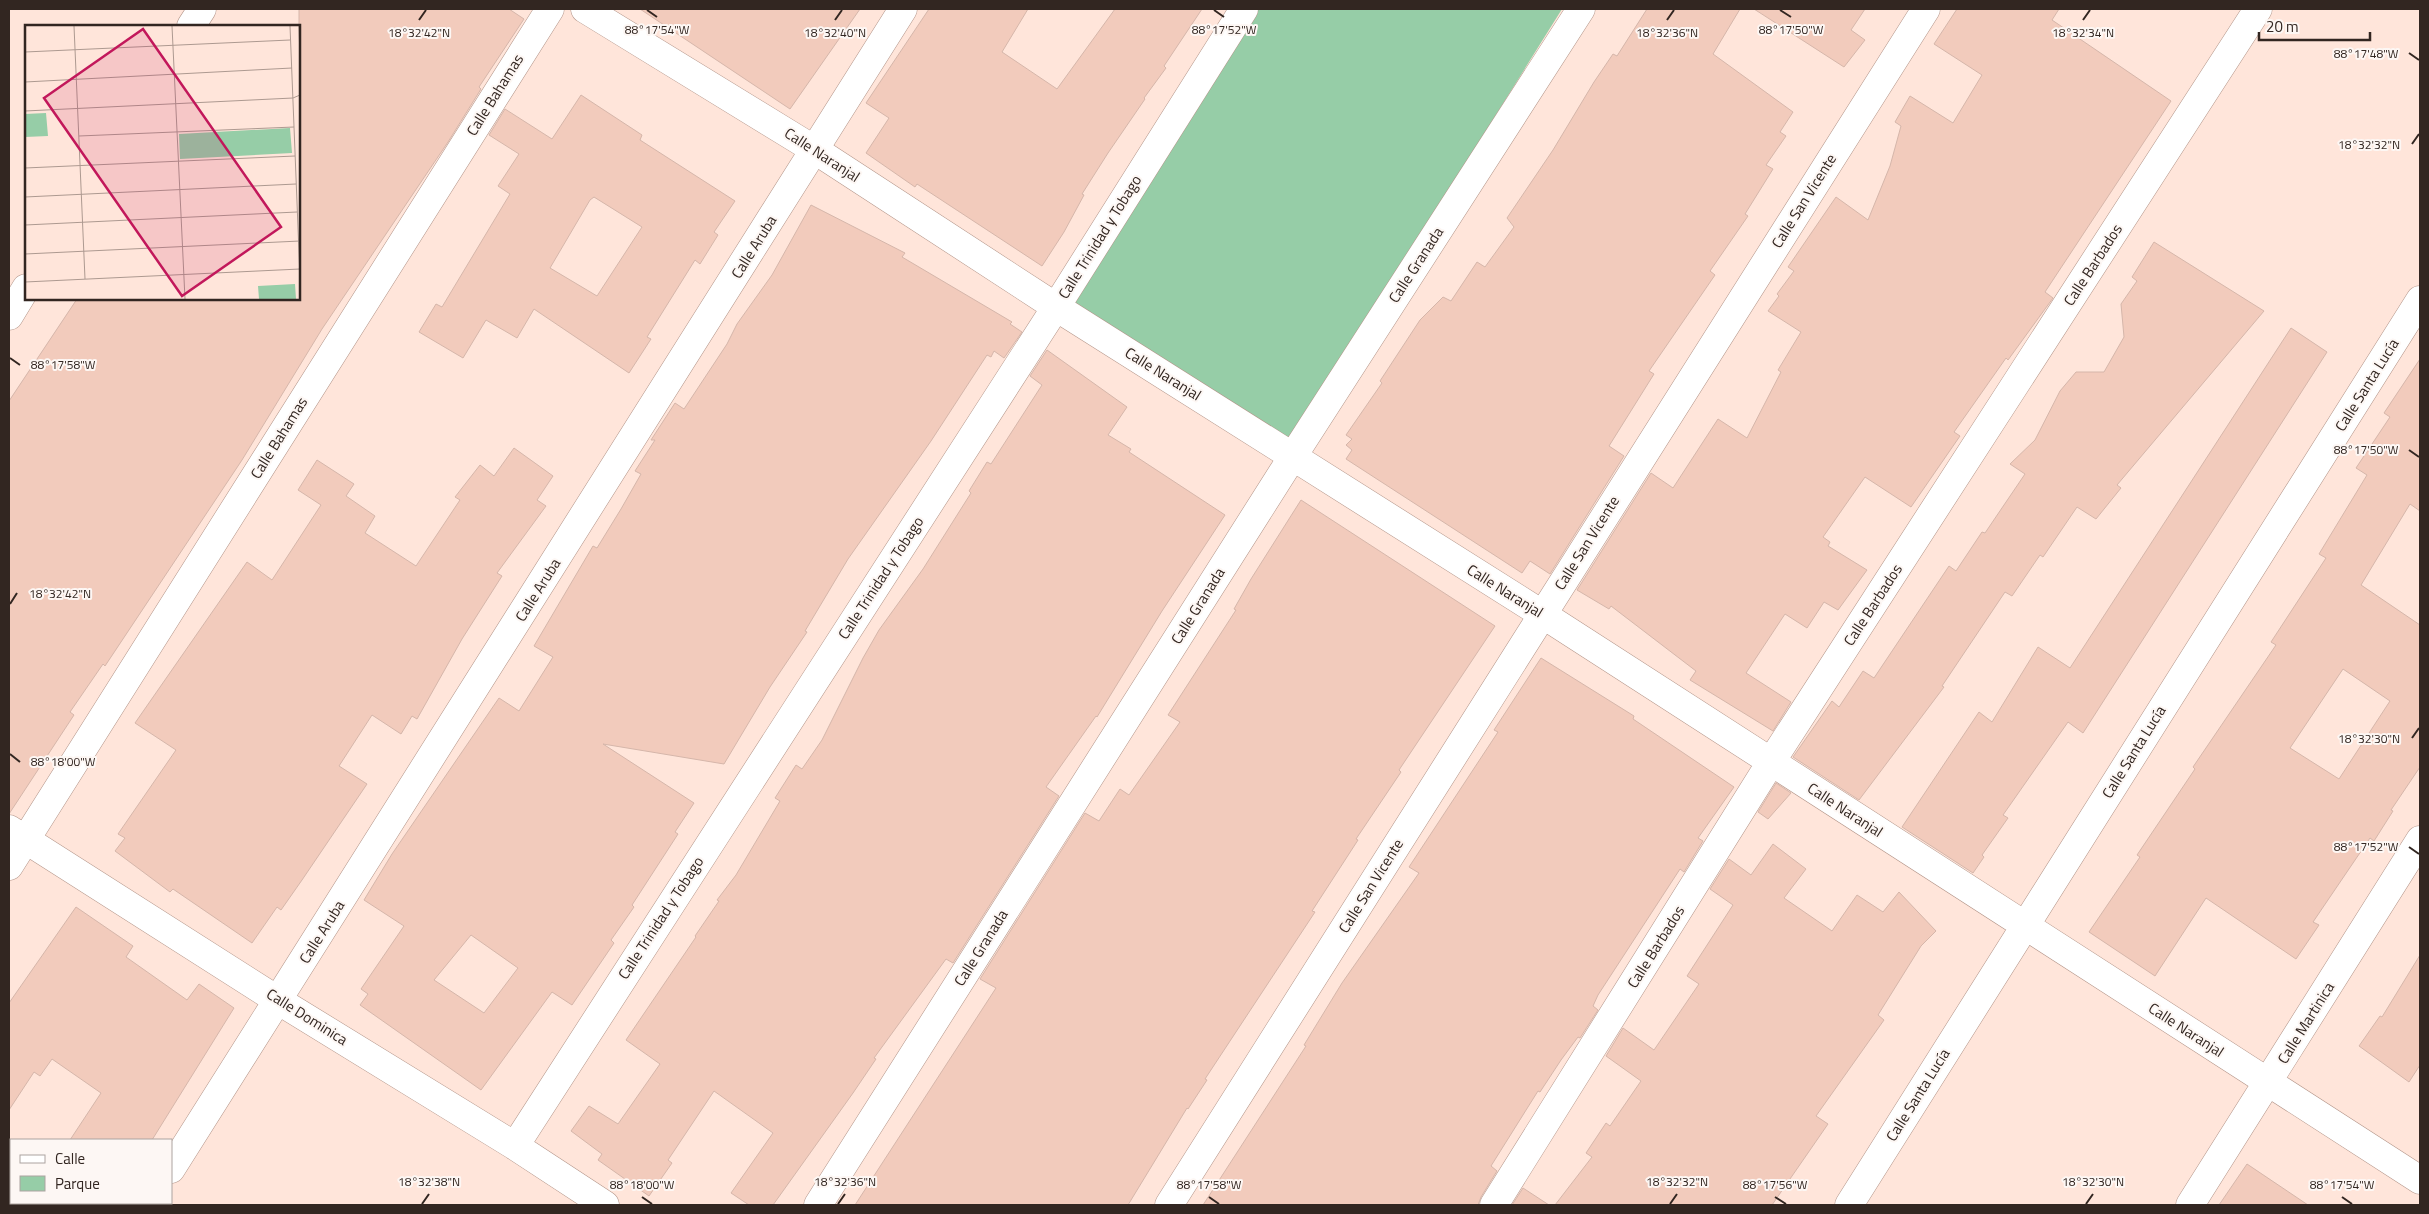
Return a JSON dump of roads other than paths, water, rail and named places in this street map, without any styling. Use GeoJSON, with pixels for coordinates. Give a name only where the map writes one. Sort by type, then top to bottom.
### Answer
{"type":"FeatureCollection","features":[{"type":"Feature","properties":{"kind":"street"},"geometry":{"type":"LineString","coordinates":[[192,25],[202,9]]}},
{"type":"Feature","properties":{"kind":"street","name":"Calle Bahamas"},"geometry":{"type":"LineString","coordinates":[[9,866],[17,834],[550,9]]}},
{"type":"Feature","properties":{"kind":"street","name":"Calle Naranjal"},"geometry":{"type":"LineString","coordinates":[[586,9],[814,150],[1056,307],[1542,614],[2420,1180]]}},
{"type":"Feature","properties":{"kind":"street","name":"Calle Aruba"},"geometry":{"type":"LineString","coordinates":[[172,1167],[279,1001],[903,9]]}},
{"type":"Feature","properties":{"kind":"street","name":"Calle Trinidad y Tobago"},"geometry":{"type":"LineString","coordinates":[[515,1146],[1056,307],[1244,9]]}},
{"type":"Feature","properties":{"kind":"street","name":"Calle Granada"},"geometry":{"type":"LineString","coordinates":[[818,1205],[1293,456],[1581,9]]}},
{"type":"Feature","properties":{"kind":"street","name":"Calle San Vicente"},"geometry":{"type":"LineString","coordinates":[[1169,1205],[1926,9]]}},
{"type":"Feature","properties":{"kind":"street","name":"Calle Barbados"},"geometry":{"type":"LineString","coordinates":[[1494,1205],[1771,762],[2258,9]]}},
{"type":"Feature","properties":{"kind":"street"},"geometry":{"type":"LineString","coordinates":[[9,316],[25,290]]}},
{"type":"Feature","properties":{"kind":"street","name":"Calle Santa Lucía"},"geometry":{"type":"LineString","coordinates":[[1848,1205],[2420,300]]}},
{"type":"Feature","properties":{"kind":"street","name":"Calle Dominica"},"geometry":{"type":"LineString","coordinates":[[17,834],[279,1001],[515,1146],[605,1205]]}},
{"type":"Feature","properties":{"kind":"street","name":"Calle Martinica"},"geometry":{"type":"LineString","coordinates":[[2190,1205],[2420,840]]}}]}
